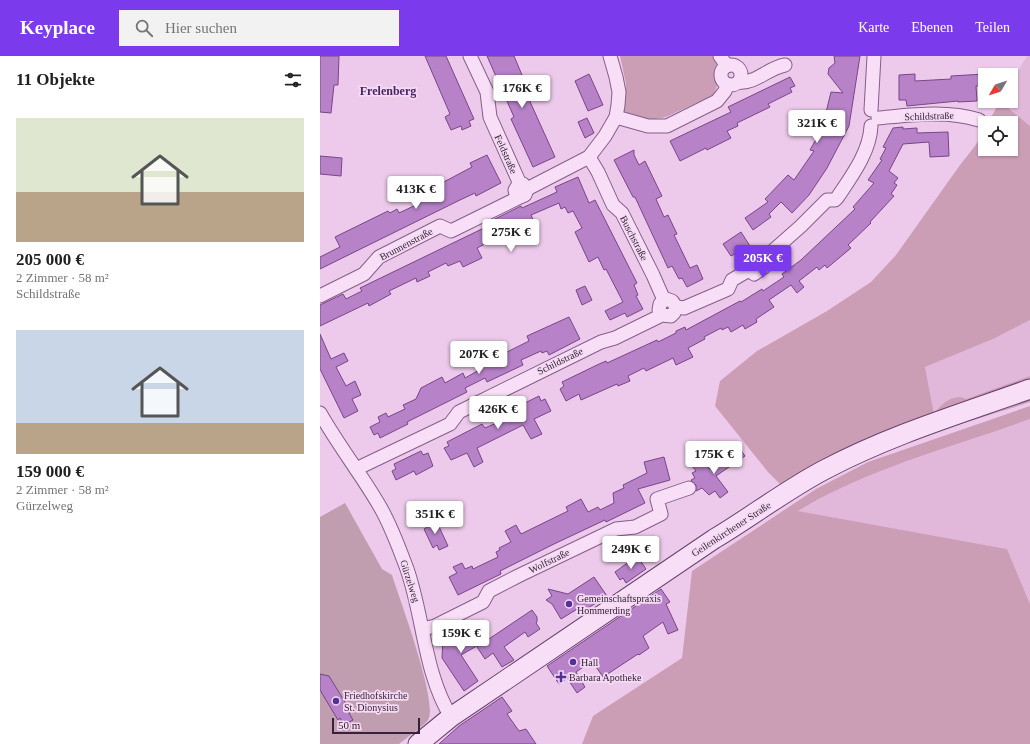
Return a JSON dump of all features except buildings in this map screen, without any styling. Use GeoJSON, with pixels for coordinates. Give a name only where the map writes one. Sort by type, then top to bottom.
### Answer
{"type":"FeatureCollection","features":[{"type":"Feature","properties":{"kind":"main road","name":"Geilenkirchener Straße"},"geometry":{"type":"LineString","coordinates":[[418,744],[451,717],[714,539],[824,470],[874,445],[904,433],[1030,389]]}},
{"type":"Feature","properties":{"kind":"street","name":"Feldstraße"},"geometry":{"type":"LineString","coordinates":[[470,56],[487,92],[490,117],[521,192]]}},
{"type":"Feature","properties":{"kind":"street"},"geometry":{"type":"LineString","coordinates":[[521,192],[589,158],[605,136],[616,117],[619,92],[610,56]]}},
{"type":"Feature","properties":{"kind":"street","name":"Schildstraße"},"geometry":{"type":"LineString","coordinates":[[356,469],[450,424],[459,412],[524,379],[662,315],[672,316],[676,307],[684,308],[728,289],[732,280],[749,270],[754,274],[764,267],[767,256],[799,228],[827,200],[835,200],[856,171],[870,134],[873,118],[874,56]]}},
{"type":"Feature","properties":{"kind":"street"},"geometry":{"type":"LineString","coordinates":[[724,61],[724,69],[721,76],[722,79],[733,83],[747,83],[778,66],[785,65]]}},
{"type":"Feature","properties":{"kind":"street"},"geometry":{"type":"LineString","coordinates":[[616,117],[648,126],[667,126],[717,101],[724,91],[733,83]]}},
{"type":"Feature","properties":{"kind":"street","name":"Schildstraße"},"geometry":{"type":"LineString","coordinates":[[873,118],[946,113],[978,120]]}},
{"type":"Feature","properties":{"kind":"street","name":"Buschstraße"},"geometry":{"type":"LineString","coordinates":[[589,158],[598,172],[613,205],[622,213],[664,300]]}},
{"type":"Feature","properties":{"kind":"street","name":"Brunnenstraße"},"geometry":{"type":"LineString","coordinates":[[320,296],[364,274],[379,256],[440,226],[451,231],[521,192]]}},
{"type":"Feature","properties":{"kind":"street"},"geometry":{"type":"LineString","coordinates":[[662,315],[659,307],[664,300],[672,301],[676,307]]}},
{"type":"Feature","properties":{"kind":"street","name":"Gürzelweg"},"geometry":{"type":"LineString","coordinates":[[320,413],[336,442],[380,506],[395,540],[416,596],[433,676],[441,700],[451,717]]}},
{"type":"Feature","properties":{"kind":"street","name":"Wolfstraße"},"geometry":{"type":"LineString","coordinates":[[423,629],[435,626],[484,602],[489,591],[568,552],[616,529],[635,527],[661,514],[657,499],[688,488]]}},
{"type":"Feature","properties":{"kind":"shaded area"},"geometry":{"type":"Polygon","coordinates":[[[620,56],[714,56],[717,65],[717,86],[713,95],[666,117],[646,121],[623,114],[626,84],[620,56]]]}},
{"type":"Feature","properties":{"kind":"shaded area"},"geometry":{"type":"Polygon","coordinates":[[[1027,56],[1030,56],[1030,126],[1009,108],[1018,108],[1018,71],[1027,56]]]}},
{"type":"Feature","properties":{"kind":"shaded area"},"geometry":{"type":"Polygon","coordinates":[[[996,108],[1008,108],[1018,116],[992,116],[996,108]]]}},
{"type":"Feature","properties":{"kind":"shaded area"},"geometry":{"type":"Polygon","coordinates":[[[1018,116],[1030,126],[1030,320],[993,339],[925,367],[934,414],[944,403],[952,398],[956,397],[966,399],[1030,376],[1030,382],[782,486],[768,472],[715,406],[720,381],[757,351],[827,311],[871,282],[896,255],[978,141],[978,156],[1018,156],[1018,116]]]}},
{"type":"Feature","properties":{"kind":"shaded area"},"geometry":{"type":"Polygon","coordinates":[[[1030,320],[1030,376],[966,399],[934,415],[925,367],[993,339],[1030,320]]]}},
{"type":"Feature","properties":{"kind":"shaded area"},"geometry":{"type":"Polygon","coordinates":[[[1030,397],[1030,402],[926,435],[875,454],[826,478],[783,507],[782,504],[827,475],[862,457],[962,420],[1030,397]]]}},
{"type":"Feature","properties":{"kind":"shaded area"},"geometry":{"type":"Polygon","coordinates":[[[1030,406],[1030,419],[883,470],[854,482],[798,511],[1007,549],[1030,604],[1030,744],[582,744],[593,716],[682,658],[692,571],[816,489],[868,462],[1030,406]]]}},
{"type":"Feature","properties":{"kind":"shaded area"},"geometry":{"type":"Polygon","coordinates":[[[1030,419],[1030,604],[1007,549],[797,511],[853,481],[887,467],[1030,419]]]}},
{"type":"Feature","properties":{"kind":"shaded area"},"geometry":{"type":"Polygon","coordinates":[[[345,503],[382,569],[392,575],[417,650],[428,693],[430,710],[428,720],[399,744],[320,744],[320,517],[345,503]]]}},
{"type":"Feature","properties":{"kind":"place","name":"Gemeinschaftspraxis Hommerding"},"geometry":{"type":"Point","coordinates":[569,604]}},
{"type":"Feature","properties":{"kind":"place","name":"Hall"},"geometry":{"type":"Point","coordinates":[573,662]}},
{"type":"Feature","properties":{"kind":"place","name":"Barbara Apotheke"},"geometry":{"type":"Point","coordinates":[561,677]}},
{"type":"Feature","properties":{"kind":"place","name":"Friedhofskirche St. Dionysius"},"geometry":{"type":"Point","coordinates":[336,701]}},
{"type":"Feature","properties":{"kind":"district","name":"Frelenberg"},"geometry":{"type":"Point","coordinates":[388,91]}}]}
